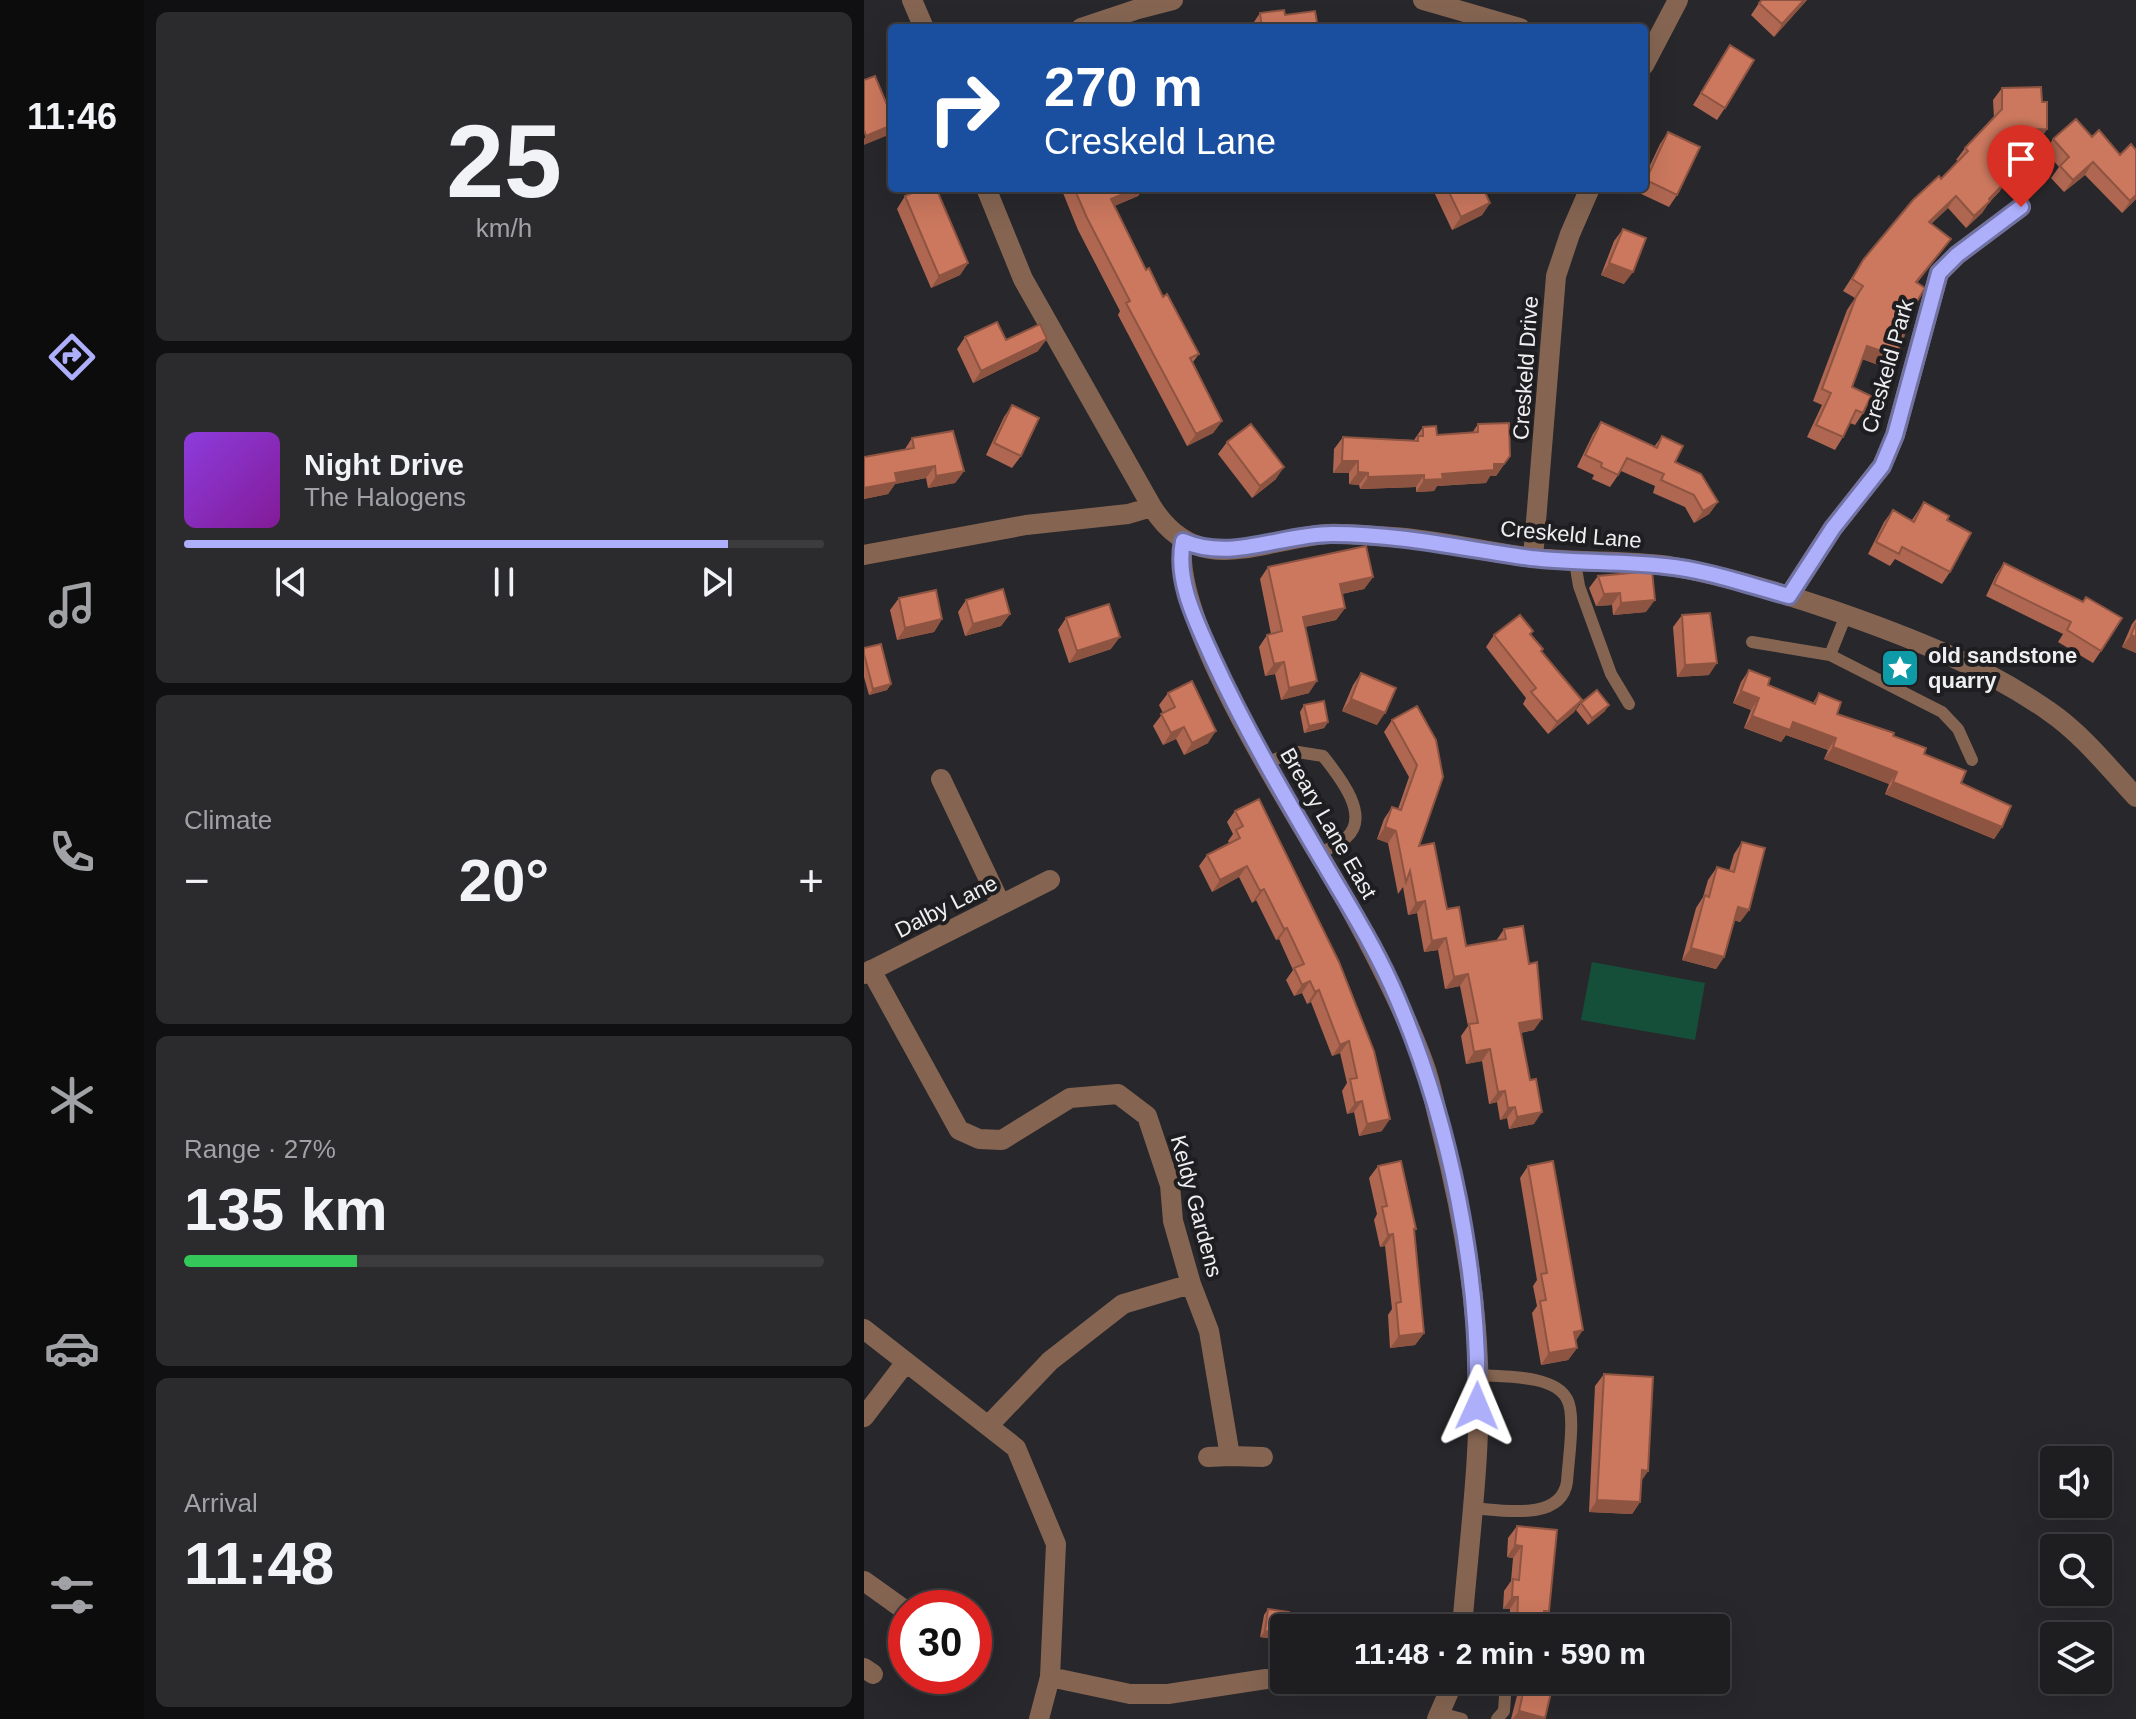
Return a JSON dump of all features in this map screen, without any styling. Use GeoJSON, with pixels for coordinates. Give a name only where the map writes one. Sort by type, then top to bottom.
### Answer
{"type":"FeatureCollection","features":[{"type":"Feature","properties":{"kind":"street"},"geometry":{"type":"LineString","coordinates":[[912,0],[922,24]]}},
{"type":"Feature","properties":{"kind":"street"},"geometry":{"type":"LineString","coordinates":[[1093,24],[1173,0]]}},
{"type":"Feature","properties":{"kind":"street"},"geometry":{"type":"LineString","coordinates":[[1423,0],[1506,24]]}},
{"type":"Feature","properties":{"kind":"street"},"geometry":{"type":"LineString","coordinates":[[1648,57],[1678,0]]}},
{"type":"Feature","properties":{"kind":"street"},"geometry":{"type":"LineString","coordinates":[[988,192],[1023,279],[1052,334],[1163,525],[1183,541]]}},
{"type":"Feature","properties":{"kind":"street","name":"Creskeld Drive"},"geometry":{"type":"LineString","coordinates":[[1533,558],[1556,276],[1588,192]]}},
{"type":"Feature","properties":{"kind":"street","name":"Creskeld Park"},"geometry":{"type":"LineString","coordinates":[[1789,596],[1825,540],[1882,466],[1895,435],[1939,273],[1957,255],[2021,207]]}},
{"type":"Feature","properties":{"kind":"street"},"geometry":{"type":"LineString","coordinates":[[864,555],[1026,525],[1128,514],[1152,507]]}},
{"type":"Feature","properties":{"kind":"street","name":"Creskeld Lane"},"geometry":{"type":"LineString","coordinates":[[1183,541],[1202,549],[1223,550],[1329,534],[1413,539],[1533,558],[1668,566],[1714,575],[1883,627],[1986,674],[2052,713],[2136,797]]}},
{"type":"Feature","properties":{"kind":"street","name":"Breary Lane East"},"geometry":{"type":"LineString","coordinates":[[1183,541],[1181,574],[1197,623],[1237,711],[1396,994],[1425,1067],[1451,1171],[1468,1267],[1478,1375],[1463,1614]]}},
{"type":"Feature","properties":{"kind":"street"},"geometry":{"type":"LineString","coordinates":[[941,779],[1001,905]]}},
{"type":"Feature","properties":{"kind":"street","name":"Dalby Lane"},"geometry":{"type":"LineString","coordinates":[[868,972],[1050,880]]}},
{"type":"Feature","properties":{"kind":"street","name":"Keldy Gardens"},"geometry":{"type":"LineString","coordinates":[[868,972],[959,1130],[979,1139],[1002,1140],[1070,1098],[1118,1094],[1147,1116],[1170,1185],[1173,1221],[1191,1284],[1209,1331],[1230,1456]]}},
{"type":"Feature","properties":{"kind":"street"},"geometry":{"type":"LineString","coordinates":[[988,1426],[1050,1361],[1123,1304],[1191,1284]]}},
{"type":"Feature","properties":{"kind":"street"},"geometry":{"type":"LineString","coordinates":[[864,1329],[1016,1448],[1056,1544],[1050,1677],[1039,1719]]}},
{"type":"Feature","properties":{"kind":"street"},"geometry":{"type":"LineString","coordinates":[[864,1417],[906,1362]]}},
{"type":"Feature","properties":{"kind":"street"},"geometry":{"type":"LineString","coordinates":[[1208,1457],[1263,1457]]}},
{"type":"Feature","properties":{"kind":"street"},"geometry":{"type":"LineString","coordinates":[[864,1581],[888,1598]]}},
{"type":"Feature","properties":{"kind":"street"},"geometry":{"type":"LineString","coordinates":[[1050,1677],[1130,1694],[1168,1694],[1266,1679]]}},
{"type":"Feature","properties":{"kind":"street"},"geometry":{"type":"LineString","coordinates":[[1439,1716],[1448,1694]]}},
{"type":"Feature","properties":{"kind":"lane"},"geometry":{"type":"LineString","coordinates":[[1575,562],[1579,586],[1611,674],[1629,704]]}},
{"type":"Feature","properties":{"kind":"lane"},"geometry":{"type":"LineString","coordinates":[[1830,655],[1846,615]]}},
{"type":"Feature","properties":{"kind":"lane"},"geometry":{"type":"LineString","coordinates":[[1752,642],[1830,655],[1942,712],[1958,729],[1972,760]]}},
{"type":"Feature","properties":{"kind":"lane"},"geometry":{"type":"LineString","coordinates":[[1266,762],[1298,752],[1323,756],[1347,786],[1356,818],[1348,837],[1319,854]]}},
{"type":"Feature","properties":{"kind":"lane"},"geometry":{"type":"LineString","coordinates":[[1472,1508],[1536,1510],[1558,1503],[1565,1493],[1567,1482],[1571,1413],[1568,1399],[1559,1389],[1547,1383],[1478,1375]]}},
{"type":"Feature","properties":{"kind":"lane"},"geometry":{"type":"LineString","coordinates":[[1497,1719],[1504,1711],[1505,1694]]}},
{"type":"Feature","properties":{"kind":"lane"},"geometry":{"type":"LineString","coordinates":[[1439,1716],[1462,1719]]}},
{"type":"Feature","properties":{"kind":"green space"},"geometry":{"type":"Polygon","coordinates":[[[1592,962],[1705,983],[1695,1040],[1581,1020],[1592,962]]]}},
{"type":"Feature","properties":{"kind":"building"},"geometry":{"type":"Polygon","coordinates":[[[1762,0],[1804,0],[1782,24],[1759,3],[1762,0]]]}},
{"type":"Feature","properties":{"kind":"building"},"geometry":{"type":"Polygon","coordinates":[[[1284,10],[1285,15],[1315,11],[1317,24],[1261,24],[1260,13],[1284,10]]]}},
{"type":"Feature","properties":{"kind":"building"},"geometry":{"type":"Polygon","coordinates":[[[1730,45],[1754,60],[1725,108],[1701,93],[1730,45]]]}},
{"type":"Feature","properties":{"kind":"building"},"geometry":{"type":"Polygon","coordinates":[[[875,76],[888,107],[888,127],[866,136],[864,130],[864,80],[875,76]]]}},
{"type":"Feature","properties":{"kind":"building"},"geometry":{"type":"Polygon","coordinates":[[[2041,87],[2042,102],[2047,102],[2047,129],[2022,130],[1991,162],[2008,179],[1990,201],[1974,216],[1956,196],[1929,222],[1951,239],[1916,282],[1925,288],[1898,333],[1904,335],[1896,356],[1867,346],[1852,387],[1871,396],[1863,413],[1856,410],[1843,437],[1816,425],[1831,393],[1822,389],[1856,297],[1863,286],[1852,279],[1863,260],[1913,200],[1939,176],[1941,179],[2002,109],[2002,88],[2041,87]]]}},
{"type":"Feature","properties":{"kind":"building"},"geometry":{"type":"Polygon","coordinates":[[[2076,119],[2092,137],[2099,130],[2120,155],[2131,144],[2136,150],[2136,195],[2130,201],[2093,162],[2073,180],[2060,166],[2069,157],[2053,139],[2076,119]]]}},
{"type":"Feature","properties":{"kind":"building"},"geometry":{"type":"Polygon","coordinates":[[[1668,132],[1700,147],[1677,195],[1648,181],[1668,132]]]}},
{"type":"Feature","properties":{"kind":"building"},"geometry":{"type":"Polygon","coordinates":[[[914,192],[938,192],[968,263],[939,276],[905,196],[914,192]]]}},
{"type":"Feature","properties":{"kind":"building"},"geometry":{"type":"Polygon","coordinates":[[[1076,192],[1128,192],[1111,199],[1146,270],[1149,268],[1163,297],[1167,294],[1199,354],[1190,358],[1222,421],[1196,434],[1126,303],[1130,301],[1076,192]]]}},
{"type":"Feature","properties":{"kind":"building"},"geometry":{"type":"Polygon","coordinates":[[[1449,192],[1485,192],[1490,203],[1461,217],[1449,192]]]}},
{"type":"Feature","properties":{"kind":"building"},"geometry":{"type":"Polygon","coordinates":[[[1623,229],[1646,238],[1633,272],[1609,263],[1623,229]]]}},
{"type":"Feature","properties":{"kind":"building"},"geometry":{"type":"Polygon","coordinates":[[[997,322],[1006,340],[1040,324],[1047,339],[981,371],[965,337],[997,322]]]}},
{"type":"Feature","properties":{"kind":"building"},"geometry":{"type":"Polygon","coordinates":[[[1012,405],[1039,418],[1021,456],[994,443],[1012,405]]]}},
{"type":"Feature","properties":{"kind":"building"},"geometry":{"type":"Polygon","coordinates":[[[1601,422],[1657,448],[1662,436],[1683,446],[1675,462],[1701,474],[1718,502],[1703,511],[1694,495],[1661,480],[1664,474],[1627,458],[1618,475],[1601,467],[1602,463],[1585,455],[1601,422]]]}},
{"type":"Feature","properties":{"kind":"building"},"geometry":{"type":"Polygon","coordinates":[[[1509,423],[1510,456],[1504,464],[1494,464],[1494,470],[1442,474],[1443,479],[1424,480],[1424,475],[1368,477],[1368,473],[1358,472],[1358,461],[1342,461],[1343,437],[1418,441],[1418,436],[1423,436],[1423,427],[1436,426],[1437,435],[1478,432],[1478,424],[1509,423]]]}},
{"type":"Feature","properties":{"kind":"building"},"geometry":{"type":"Polygon","coordinates":[[[1251,424],[1284,467],[1260,486],[1227,442],[1251,424]]]}},
{"type":"Feature","properties":{"kind":"building"},"geometry":{"type":"Polygon","coordinates":[[[953,431],[964,471],[936,476],[935,466],[895,473],[897,482],[864,488],[864,457],[914,448],[912,438],[953,431]]]}},
{"type":"Feature","properties":{"kind":"building"},"geometry":{"type":"Polygon","coordinates":[[[1924,502],[1971,533],[1950,572],[1902,547],[1899,554],[1876,542],[1893,510],[1914,522],[1924,502]]]}},
{"type":"Feature","properties":{"kind":"building"},"geometry":{"type":"Polygon","coordinates":[[[1366,546],[1373,577],[1340,584],[1345,608],[1303,617],[1317,681],[1289,688],[1284,662],[1274,664],[1267,635],[1282,631],[1268,567],[1366,546]]]}},
{"type":"Feature","properties":{"kind":"building"},"geometry":{"type":"Polygon","coordinates":[[[2004,563],[2083,602],[2086,597],[2122,618],[2101,651],[2067,630],[2071,622],[1994,584],[2004,563]]]}},
{"type":"Feature","properties":{"kind":"building"},"geometry":{"type":"Polygon","coordinates":[[[1652,571],[1655,600],[1621,603],[1620,593],[1604,594],[1598,576],[1652,571]]]}},
{"type":"Feature","properties":{"kind":"building"},"geometry":{"type":"Polygon","coordinates":[[[1003,589],[1010,614],[973,624],[966,600],[1003,589]]]}},
{"type":"Feature","properties":{"kind":"building"},"geometry":{"type":"Polygon","coordinates":[[[936,590],[942,619],[905,628],[899,598],[936,590]]]}},
{"type":"Feature","properties":{"kind":"building"},"geometry":{"type":"Polygon","coordinates":[[[1109,604],[1120,637],[1077,651],[1066,618],[1109,604]]]}},
{"type":"Feature","properties":{"kind":"building"},"geometry":{"type":"Polygon","coordinates":[[[1710,613],[1717,663],[1685,665],[1682,615],[1710,613]]]}},
{"type":"Feature","properties":{"kind":"building"},"geometry":{"type":"Polygon","coordinates":[[[1520,615],[1533,631],[1530,634],[1543,649],[1541,651],[1582,700],[1557,722],[1531,692],[1536,688],[1494,635],[1520,615]]]}},
{"type":"Feature","properties":{"kind":"building"},"geometry":{"type":"Polygon","coordinates":[[[881,644],[891,684],[873,689],[864,648],[881,644]]]}},
{"type":"Feature","properties":{"kind":"building"},"geometry":{"type":"Polygon","coordinates":[[[1749,670],[1770,678],[1768,685],[1815,704],[1819,693],[1841,702],[1837,714],[1894,733],[1893,736],[1926,748],[1924,754],[1966,771],[1961,783],[2011,806],[2002,827],[1893,782],[1897,772],[1833,747],[1836,738],[1793,722],[1790,730],[1752,716],[1759,698],[1741,691],[1749,670]]]}},
{"type":"Feature","properties":{"kind":"building"},"geometry":{"type":"Polygon","coordinates":[[[1361,673],[1396,688],[1385,713],[1351,699],[1361,673]]]}},
{"type":"Feature","properties":{"kind":"building"},"geometry":{"type":"Polygon","coordinates":[[[1192,681],[1216,731],[1192,743],[1184,727],[1171,733],[1161,714],[1175,707],[1168,693],[1192,681]]]}},
{"type":"Feature","properties":{"kind":"building"},"geometry":{"type":"Polygon","coordinates":[[[1597,690],[1609,705],[1592,718],[1581,703],[1597,690]]]}},
{"type":"Feature","properties":{"kind":"building"},"geometry":{"type":"Polygon","coordinates":[[[1324,701],[1328,722],[1309,726],[1304,705],[1324,701]]]}},
{"type":"Feature","properties":{"kind":"building"},"geometry":{"type":"Polygon","coordinates":[[[1417,706],[1436,740],[1443,777],[1419,846],[1434,843],[1447,909],[1459,907],[1466,946],[1506,939],[1504,929],[1523,926],[1529,964],[1537,962],[1542,1019],[1519,1023],[1530,1080],[1536,1079],[1542,1112],[1517,1117],[1515,1107],[1508,1108],[1505,1091],[1498,1092],[1490,1049],[1474,1052],[1469,1024],[1478,1023],[1468,974],[1454,977],[1446,938],[1432,941],[1425,901],[1416,903],[1410,871],[1406,882],[1396,831],[1385,827],[1392,807],[1401,810],[1417,765],[1392,720],[1417,706]]]}},
{"type":"Feature","properties":{"kind":"building"},"geometry":{"type":"Polygon","coordinates":[[[1259,799],[1339,962],[1374,1051],[1390,1119],[1367,1124],[1362,1101],[1355,1103],[1350,1079],[1357,1078],[1349,1041],[1340,1045],[1319,990],[1315,992],[1310,981],[1302,985],[1294,968],[1304,964],[1264,889],[1260,891],[1247,866],[1220,880],[1207,855],[1240,838],[1236,830],[1243,826],[1235,811],[1259,799]]]}},
{"type":"Feature","properties":{"kind":"building"},"geometry":{"type":"Polygon","coordinates":[[[1742,842],[1765,848],[1749,910],[1738,907],[1724,957],[1691,948],[1705,895],[1709,897],[1717,867],[1734,872],[1742,842]]]}},
{"type":"Feature","properties":{"kind":"building"},"geometry":{"type":"Polygon","coordinates":[[[1401,1161],[1416,1229],[1424,1333],[1399,1336],[1396,1303],[1401,1302],[1393,1234],[1388,1235],[1382,1207],[1387,1206],[1378,1166],[1401,1161]]]}},
{"type":"Feature","properties":{"kind":"building"},"geometry":{"type":"Polygon","coordinates":[[[1553,1161],[1583,1330],[1574,1332],[1577,1348],[1549,1353],[1540,1301],[1546,1300],[1541,1274],[1547,1273],[1528,1166],[1553,1161]]]}},
{"type":"Feature","properties":{"kind":"building"},"geometry":{"type":"Polygon","coordinates":[[[1604,1374],[1653,1377],[1648,1471],[1642,1470],[1640,1502],[1597,1500],[1604,1374]]]}},
{"type":"Feature","properties":{"kind":"building"},"geometry":{"type":"Polygon","coordinates":[[[1517,1526],[1557,1530],[1549,1611],[1544,1611],[1544,1614],[1517,1614],[1518,1597],[1512,1597],[1513,1579],[1519,1580],[1522,1546],[1515,1545],[1517,1526]]]}},
{"type":"Feature","properties":{"kind":"building"},"geometry":{"type":"Polygon","coordinates":[[[1268,1609],[1289,1612],[1270,1614],[1270,1632],[1265,1631],[1268,1609]]]}},
{"type":"Feature","properties":{"kind":"building"},"geometry":{"type":"Polygon","coordinates":[[[1523,1694],[1551,1694],[1545,1718],[1519,1711],[1523,1694]]]}},
{"type":"Feature","properties":{"kind":"place","name":"old sandstone quarry"},"geometry":{"type":"Point","coordinates":[1900,668]}},
{"type":"Feature","properties":{"kind":"route"},"geometry":{"type":"LineString","coordinates":[[1477,1406],[1478,1362],[1468,1267],[1451,1171],[1425,1067],[1396,994],[1237,711],[1189,600],[1181,574],[1183,541],[1202,549],[1223,550],[1329,534],[1413,539],[1533,558],[1668,566],[1789,596],[1833,528],[1882,466],[1895,435],[1939,273],[1957,255],[2021,207]]}}]}
